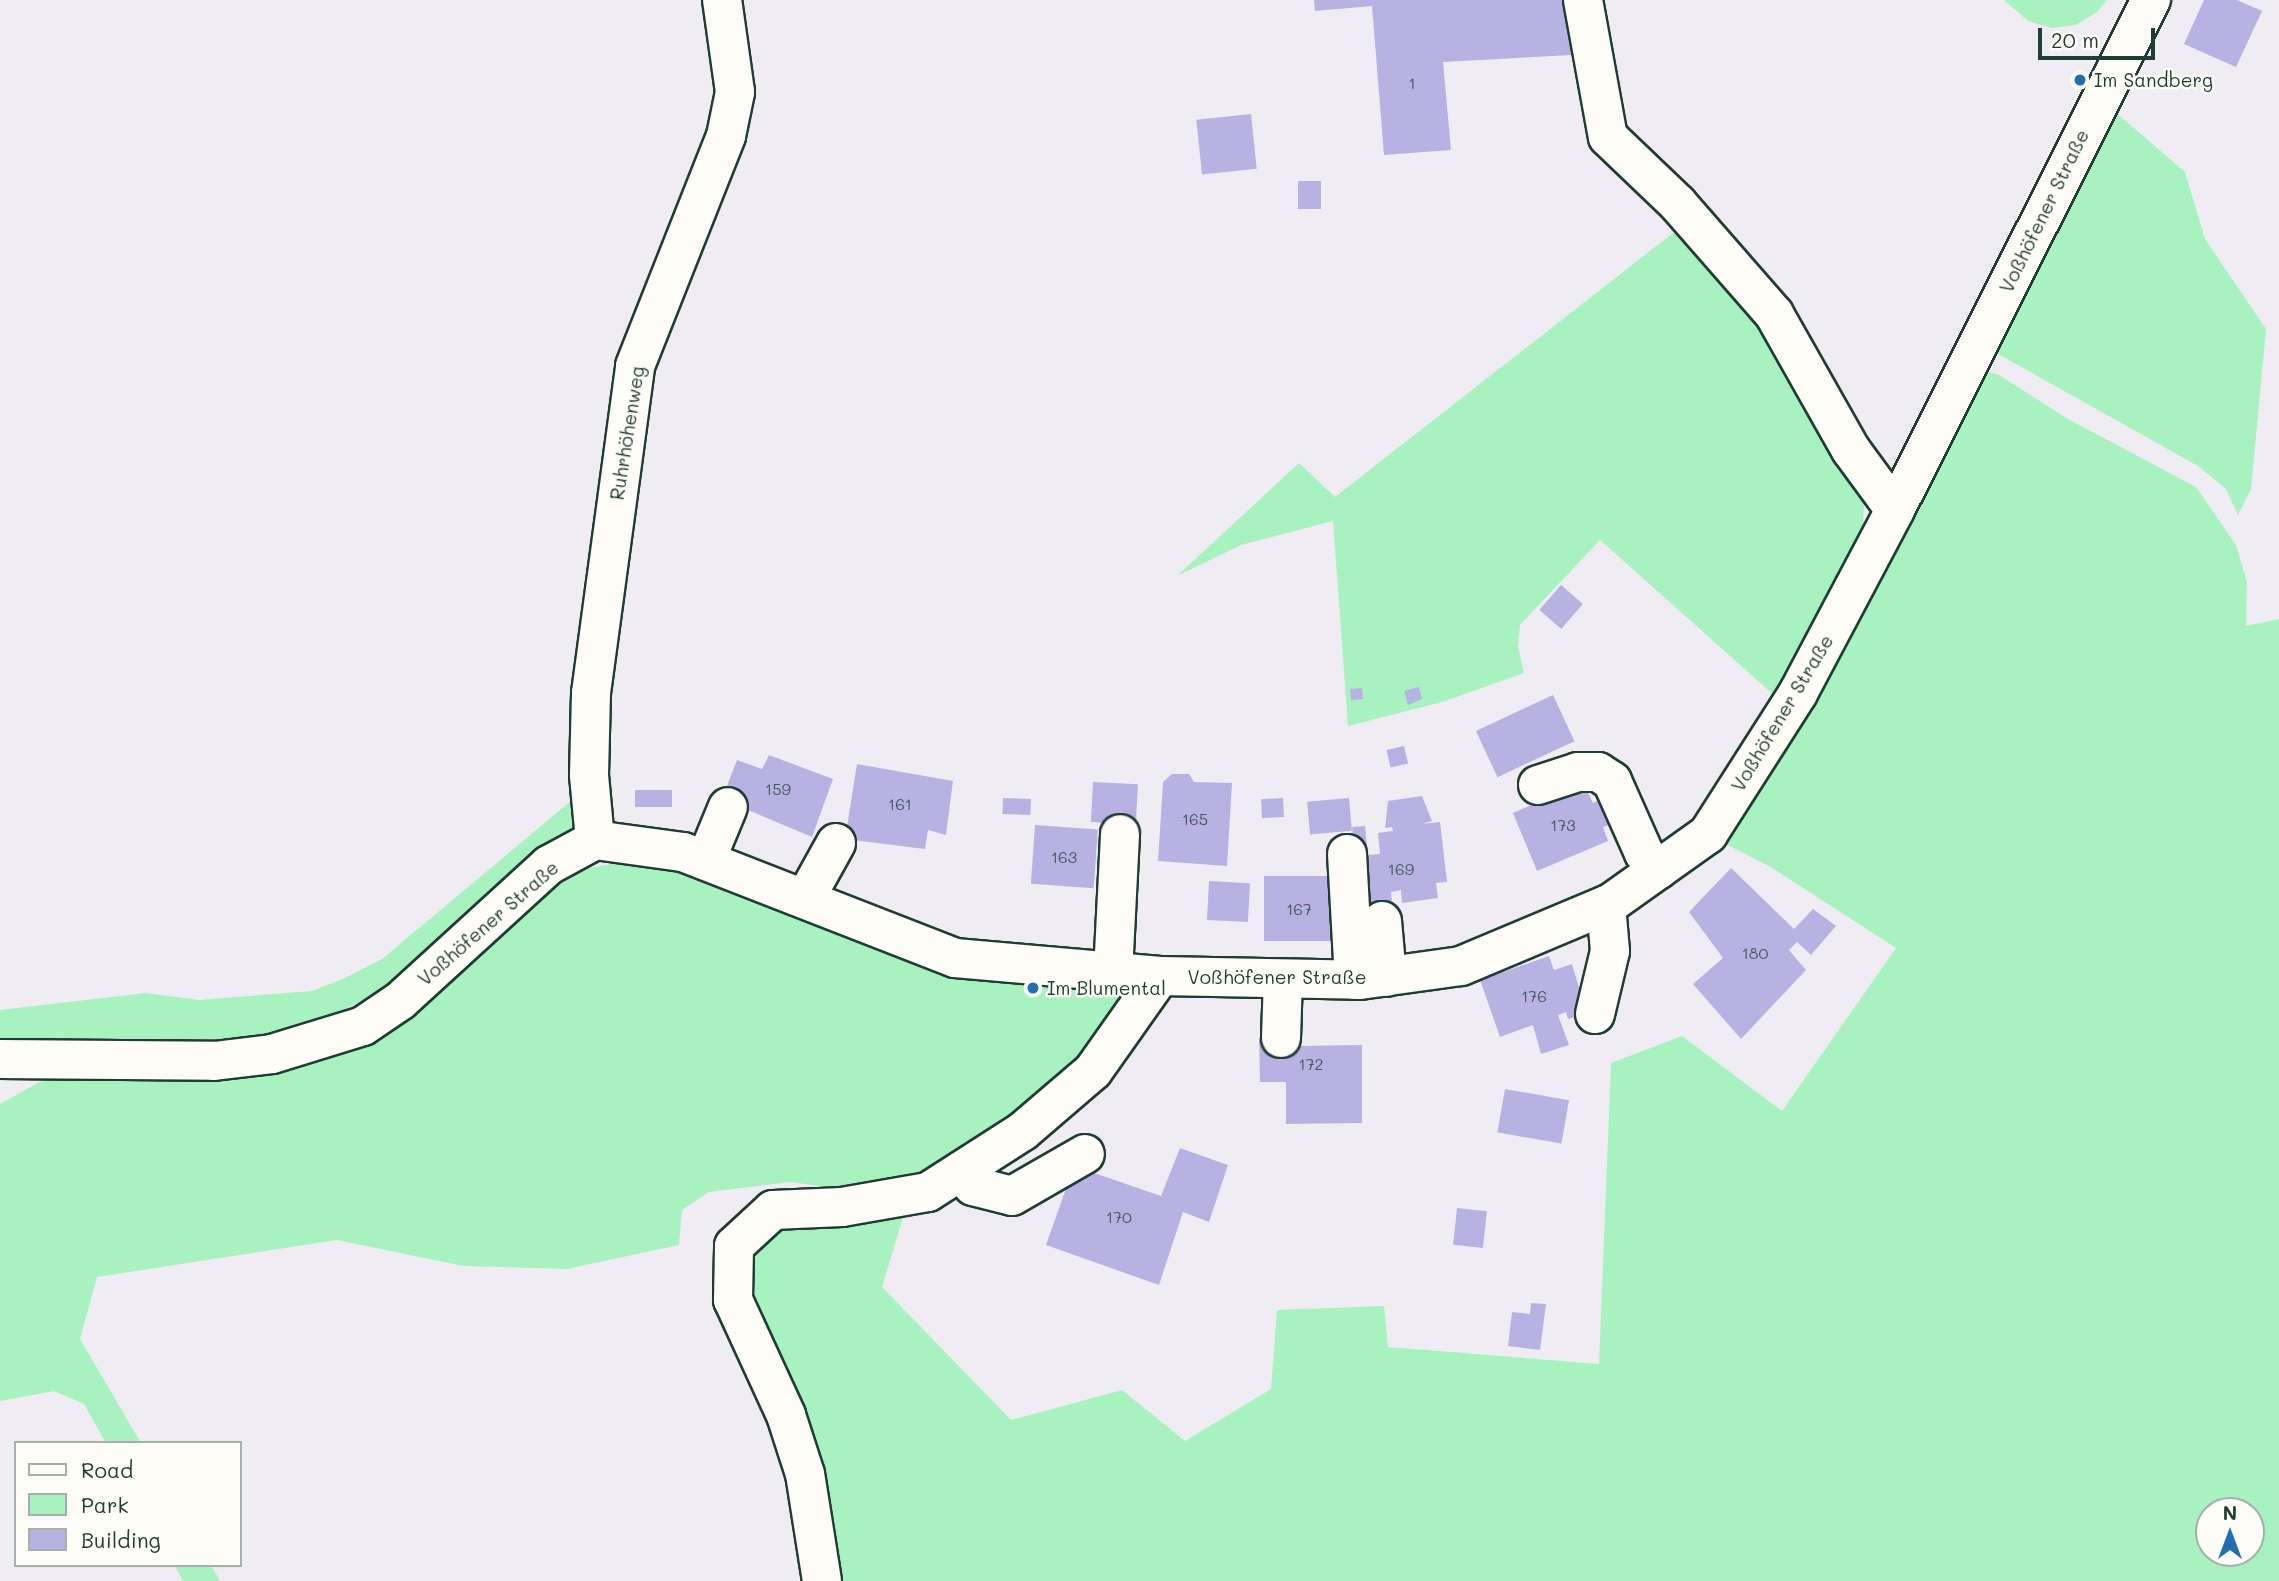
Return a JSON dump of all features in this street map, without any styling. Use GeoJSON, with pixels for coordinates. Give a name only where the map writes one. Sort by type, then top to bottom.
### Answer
{"type":"FeatureCollection","features":[{"type":"Feature","properties":{"kind":"street","name":"Ruhrhöhenweg"},"geometry":{"type":"LineString","coordinates":[[595,840],[589,775],[591,693],[635,366],[726,135],[735,92],[722,0]]}},
{"type":"Feature","properties":{"kind":"street"},"geometry":{"type":"LineString","coordinates":[[1583,0],[1608,137],[1678,204],[1774,314],[1851,450],[1895,510]]}},
{"type":"Feature","properties":{"kind":"street","name":"Voßhöfener Straße"},"geometry":{"type":"LineString","coordinates":[[2,1066],[214,1061],[272,1054],[363,1026],[400,1001],[549,865],[595,840],[642,844],[706,860],[955,958],[1113,973],[1283,979],[1371,978],[1461,966],[1606,905],[1709,834],[1798,693],[1895,510],[2151,0]]}},
{"type":"Feature","properties":{"kind":"street"},"geometry":{"type":"LineString","coordinates":[[1538,785],[1578,772],[1598,772],[1612,781],[1644,853],[1658,870]]}},
{"type":"Feature","properties":{"kind":"street"},"geometry":{"type":"LineString","coordinates":[[706,860],[728,807]]}},
{"type":"Feature","properties":{"kind":"street"},"geometry":{"type":"LineString","coordinates":[[1113,973],[1120,834]]}},
{"type":"Feature","properties":{"kind":"street"},"geometry":{"type":"LineString","coordinates":[[806,900],[836,843]]}},
{"type":"Feature","properties":{"kind":"street"},"geometry":{"type":"LineString","coordinates":[[1347,854],[1371,978]]}},
{"type":"Feature","properties":{"kind":"street"},"geometry":{"type":"LineString","coordinates":[[1595,1014],[1610,951],[1606,905]]}},
{"type":"Feature","properties":{"kind":"street"},"geometry":{"type":"LineString","coordinates":[[1371,978],[1382,921]]}},
{"type":"Feature","properties":{"kind":"street"},"geometry":{"type":"LineString","coordinates":[[822,1581],[805,1474],[786,1415],[733,1300],[734,1246],[773,1210],[842,1207],[928,1192],[1023,1131],[1093,1071],[1160,976]]}},
{"type":"Feature","properties":{"kind":"street"},"geometry":{"type":"LineString","coordinates":[[1281,1038],[1283,979]]}},
{"type":"Feature","properties":{"kind":"street"},"geometry":{"type":"LineString","coordinates":[[961,1171],[973,1186],[1012,1196],[1085,1154]]}},
{"type":"Feature","properties":{"kind":"green space"},"geometry":{"type":"Polygon","coordinates":[[[2004,0],[2107,0],[2097,12],[2076,25],[2052,28],[2028,21],[2004,0]]]}},
{"type":"Feature","properties":{"kind":"green space"},"geometry":{"type":"Polygon","coordinates":[[[2113,110],[2185,172],[2205,239],[2266,329],[2251,489],[2238,515],[2226,489],[2198,466],[1991,350],[2113,110]]]}},
{"type":"Feature","properties":{"kind":"green space"},"geometry":{"type":"Polygon","coordinates":[[[1682,226],[1760,309],[1858,483],[1864,504],[1863,528],[1776,697],[1600,540],[1520,625],[1518,647],[1524,673],[1442,702],[1348,726],[1333,521],[1241,545],[1177,576],[1299,463],[1335,497],[1682,226]]]}},
{"type":"Feature","properties":{"kind":"green space"},"geometry":{"type":"Polygon","coordinates":[[[1984,371],[1999,375],[2068,419],[2196,487],[2236,545],[2247,582],[2246,626],[2279,619],[2279,1581],[837,1581],[743,1304],[747,1262],[777,1225],[905,1211],[882,1287],[1011,1420],[1122,1390],[1185,1441],[1271,1389],[1277,1310],[1384,1306],[1388,1347],[1599,1364],[1611,1063],[1682,1036],[1782,1111],[1896,948],[1769,866],[1724,843],[1984,371]]]}},
{"type":"Feature","properties":{"kind":"green space"},"geometry":{"type":"Polygon","coordinates":[[[578,795],[572,838],[533,861],[376,993],[315,1025],[252,1041],[0,1043],[0,1010],[146,993],[199,1000],[312,991],[347,977],[382,959],[578,795]]]}},
{"type":"Feature","properties":{"kind":"green space"},"geometry":{"type":"Polygon","coordinates":[[[627,861],[682,868],[1133,991],[1085,1064],[902,1185],[850,1190],[789,1182],[709,1192],[682,1210],[679,1245],[567,1269],[463,1266],[337,1240],[97,1277],[80,1339],[140,1441],[105,1441],[84,1404],[54,1391],[0,1401],[0,1104],[54,1074],[198,1080],[271,1074],[350,1050],[402,1014],[578,870],[627,861]]]}},
{"type":"Feature","properties":{"kind":"green space"},"geometry":{"type":"Polygon","coordinates":[[[175,1567],[212,1567],[220,1581],[183,1581],[175,1567]]]}},
{"type":"Feature","properties":{"kind":"building"},"geometry":{"type":"Polygon","coordinates":[[[1314,0],[1567,0],[1572,55],[1443,62],[1451,150],[1384,155],[1372,6],[1315,11],[1314,0]]]}},
{"type":"Feature","properties":{"kind":"building"},"geometry":{"type":"Polygon","coordinates":[[[2204,0],[2237,0],[2262,11],[2236,67],[2184,44],[2204,0]]]}},
{"type":"Feature","properties":{"kind":"building"},"geometry":{"type":"Polygon","coordinates":[[[1251,114],[1257,169],[1202,174],[1196,120],[1251,114]]]}},
{"type":"Feature","properties":{"kind":"building"},"geometry":{"type":"Polygon","coordinates":[[[1298,181],[1321,181],[1321,209],[1298,209],[1298,181]]]}},
{"type":"Feature","properties":{"kind":"building"},"geometry":{"type":"Polygon","coordinates":[[[1561,585],[1583,604],[1561,629],[1539,610],[1561,585]]]}},
{"type":"Feature","properties":{"kind":"building"},"geometry":{"type":"Polygon","coordinates":[[[1419,687],[1422,699],[1408,705],[1404,691],[1419,687]]]}},
{"type":"Feature","properties":{"kind":"building"},"geometry":{"type":"Polygon","coordinates":[[[1362,688],[1363,699],[1351,700],[1350,689],[1362,688]]]}},
{"type":"Feature","properties":{"kind":"building"},"geometry":{"type":"Polygon","coordinates":[[[1553,695],[1575,741],[1498,777],[1476,731],[1553,695]]]}},
{"type":"Feature","properties":{"kind":"building"},"geometry":{"type":"Polygon","coordinates":[[[1404,746],[1408,764],[1391,768],[1386,750],[1404,746]]]}},
{"type":"Feature","properties":{"kind":"building"},"geometry":{"type":"Polygon","coordinates":[[[769,755],[833,779],[812,837],[722,799],[737,760],[762,769],[769,755]]]}},
{"type":"Feature","properties":{"kind":"building"},"geometry":{"type":"Polygon","coordinates":[[[857,764],[953,781],[946,835],[928,830],[925,849],[845,839],[857,764]]]}},
{"type":"Feature","properties":{"kind":"building"},"geometry":{"type":"Polygon","coordinates":[[[1172,774],[1189,774],[1194,782],[1232,783],[1227,866],[1158,861],[1163,782],[1172,774]]]}},
{"type":"Feature","properties":{"kind":"building"},"geometry":{"type":"Polygon","coordinates":[[[1093,782],[1138,784],[1136,824],[1091,822],[1093,782]]]}},
{"type":"Feature","properties":{"kind":"building"},"geometry":{"type":"Polygon","coordinates":[[[1583,782],[1593,803],[1602,798],[1612,824],[1603,827],[1608,841],[1537,871],[1513,813],[1583,782]]]}},
{"type":"Feature","properties":{"kind":"building"},"geometry":{"type":"Polygon","coordinates":[[[635,790],[672,790],[672,807],[635,807],[635,790]]]}},
{"type":"Feature","properties":{"kind":"building"},"geometry":{"type":"Polygon","coordinates":[[[1422,796],[1432,821],[1422,824],[1440,822],[1447,882],[1436,883],[1438,898],[1402,903],[1401,890],[1391,892],[1393,912],[1362,916],[1352,827],[1365,826],[1368,855],[1380,854],[1378,833],[1393,831],[1392,827],[1385,828],[1388,801],[1422,796]]]}},
{"type":"Feature","properties":{"kind":"building"},"geometry":{"type":"Polygon","coordinates":[[[1003,798],[1031,799],[1030,815],[1002,814],[1003,798]]]}},
{"type":"Feature","properties":{"kind":"building"},"geometry":{"type":"Polygon","coordinates":[[[1283,798],[1284,817],[1262,818],[1261,799],[1283,798]]]}},
{"type":"Feature","properties":{"kind":"building"},"geometry":{"type":"Polygon","coordinates":[[[1349,798],[1352,831],[1310,835],[1307,802],[1349,798]]]}},
{"type":"Feature","properties":{"kind":"building"},"geometry":{"type":"Polygon","coordinates":[[[1035,825],[1098,829],[1094,888],[1031,884],[1035,825]]]}},
{"type":"Feature","properties":{"kind":"building"},"geometry":{"type":"Polygon","coordinates":[[[1731,868],[1794,929],[1813,909],[1836,926],[1811,955],[1797,942],[1789,950],[1806,970],[1741,1039],[1693,984],[1723,958],[1689,912],[1731,868]]]}},
{"type":"Feature","properties":{"kind":"building"},"geometry":{"type":"Polygon","coordinates":[[[1264,876],[1335,876],[1335,941],[1264,941],[1264,876]]]}},
{"type":"Feature","properties":{"kind":"building"},"geometry":{"type":"Polygon","coordinates":[[[1209,881],[1250,883],[1248,922],[1207,920],[1209,881]]]}},
{"type":"Feature","properties":{"kind":"building"},"geometry":{"type":"Polygon","coordinates":[[[1549,956],[1554,970],[1572,964],[1587,1014],[1568,1019],[1566,1012],[1558,1015],[1569,1045],[1541,1054],[1533,1025],[1500,1037],[1480,980],[1549,956]]]}},
{"type":"Feature","properties":{"kind":"building"},"geometry":{"type":"Polygon","coordinates":[[[1259,1038],[1296,1038],[1296,1046],[1362,1045],[1362,1123],[1286,1124],[1286,1082],[1260,1082],[1259,1038]]]}},
{"type":"Feature","properties":{"kind":"building"},"geometry":{"type":"Polygon","coordinates":[[[1505,1089],[1569,1100],[1561,1144],[1497,1132],[1505,1089]]]}},
{"type":"Feature","properties":{"kind":"building"},"geometry":{"type":"Polygon","coordinates":[[[1180,1148],[1228,1165],[1209,1222],[1183,1212],[1159,1285],[1046,1245],[1074,1166],[1161,1196],[1180,1148]]]}},
{"type":"Feature","properties":{"kind":"building"},"geometry":{"type":"Polygon","coordinates":[[[1457,1208],[1487,1211],[1483,1248],[1453,1245],[1457,1208]]]}},
{"type":"Feature","properties":{"kind":"building"},"geometry":{"type":"Polygon","coordinates":[[[1531,1303],[1546,1304],[1540,1350],[1508,1346],[1512,1312],[1530,1314],[1531,1303]]]}},
{"type":"Feature","properties":{"kind":"place","name":"Im Sandberg"},"geometry":{"type":"Point","coordinates":[2080,80]}},
{"type":"Feature","properties":{"kind":"place","name":"Im Blumental"},"geometry":{"type":"Point","coordinates":[1033,988]}}]}
